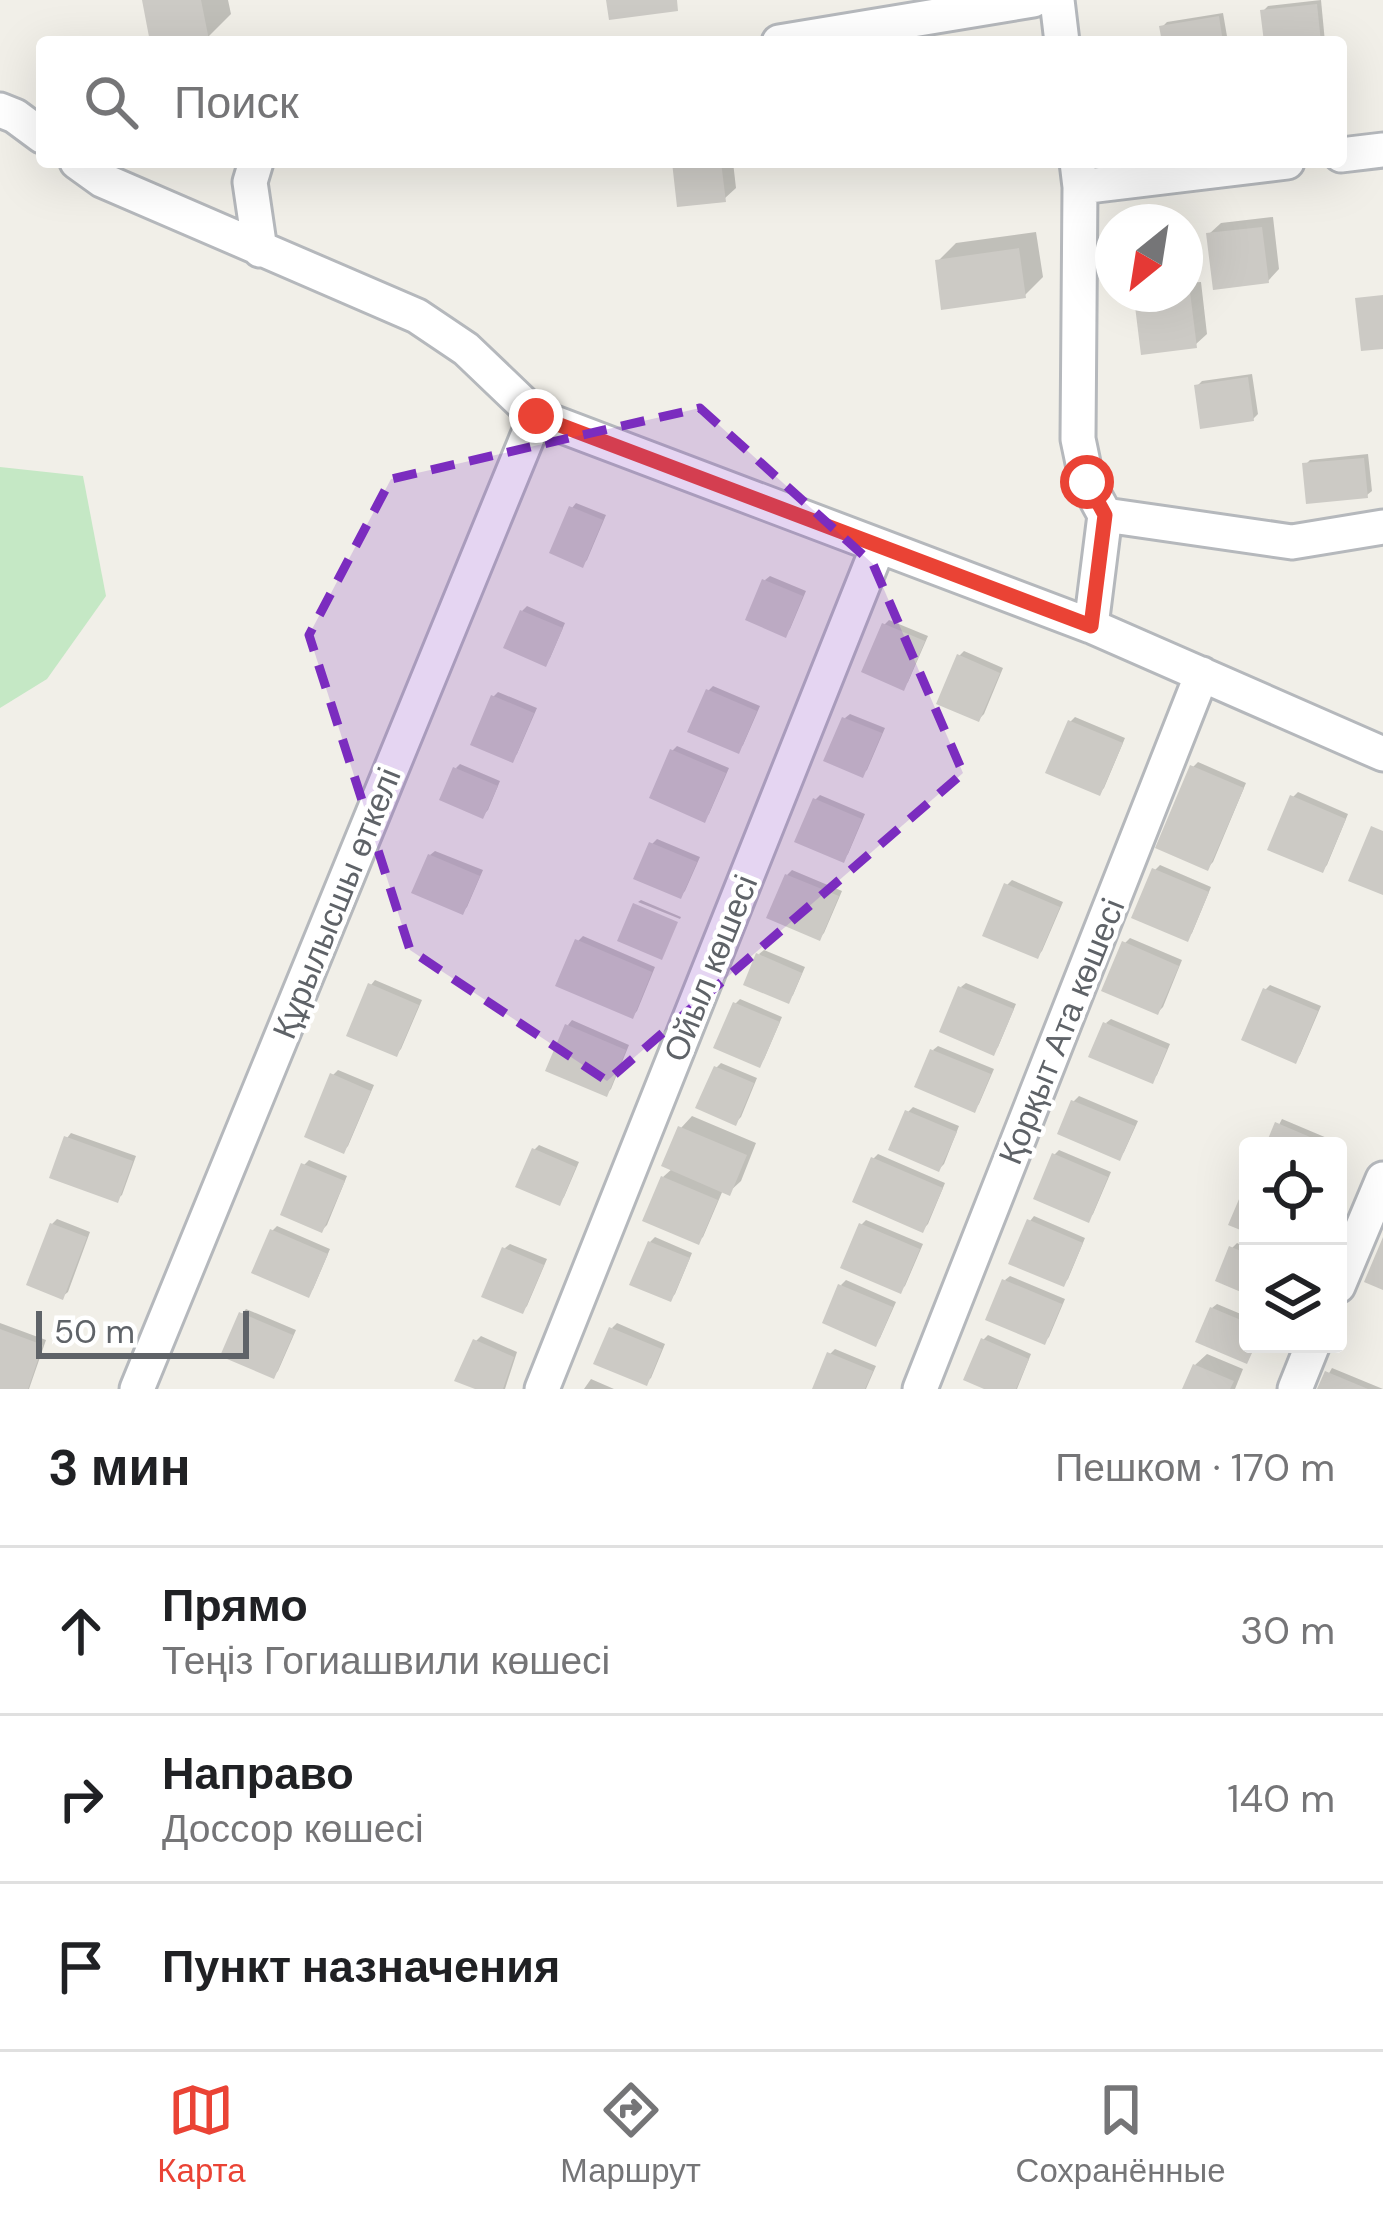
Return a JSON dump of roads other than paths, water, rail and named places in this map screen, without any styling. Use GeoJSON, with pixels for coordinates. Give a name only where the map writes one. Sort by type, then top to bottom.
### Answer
{"type":"FeatureCollection","features":[{"type":"Feature","properties":{"kind":"street"},"geometry":{"type":"LineString","coordinates":[[815,36],[1033,0]]}},
{"type":"Feature","properties":{"kind":"street"},"geometry":{"type":"LineString","coordinates":[[1057,0],[1061,36]]}},
{"type":"Feature","properties":{"kind":"street"},"geometry":{"type":"LineString","coordinates":[[0,110],[36,132]]}},
{"type":"Feature","properties":{"kind":"street"},"geometry":{"type":"LineString","coordinates":[[1347,154],[1383,150]]}},
{"type":"Feature","properties":{"kind":"street"},"geometry":{"type":"LineString","coordinates":[[85,168],[101,180],[417,316],[466,349],[536,416],[1091,626],[1383,754]]}},
{"type":"Feature","properties":{"kind":"street"},"geometry":{"type":"LineString","coordinates":[[254,168],[250,182],[260,250]]}},
{"type":"Feature","properties":{"kind":"street"},"geometry":{"type":"LineString","coordinates":[[1091,626],[1105,515],[1087,482],[1078,439],[1078,174],[1182,168]]}},
{"type":"Feature","properties":{"kind":"street","name":"Құрылысшы өткелі"},"geometry":{"type":"LineString","coordinates":[[137,1389],[536,416]]}},
{"type":"Feature","properties":{"kind":"street"},"geometry":{"type":"LineString","coordinates":[[1105,515],[1292,542],[1383,527]]}},
{"type":"Feature","properties":{"kind":"street","name":"Ойыл көшесі"},"geometry":{"type":"LineString","coordinates":[[542,1389],[878,547]]}},
{"type":"Feature","properties":{"kind":"street","name":"Қорқыт Ата көшесi"},"geometry":{"type":"LineString","coordinates":[[920,1389],[1202,674]]}},
{"type":"Feature","properties":{"kind":"street"},"geometry":{"type":"LineString","coordinates":[[1347,1265],[1383,1179]]}},
{"type":"Feature","properties":{"kind":"street"},"geometry":{"type":"LineString","coordinates":[[1294,1389],[1309,1353]]}}]}
